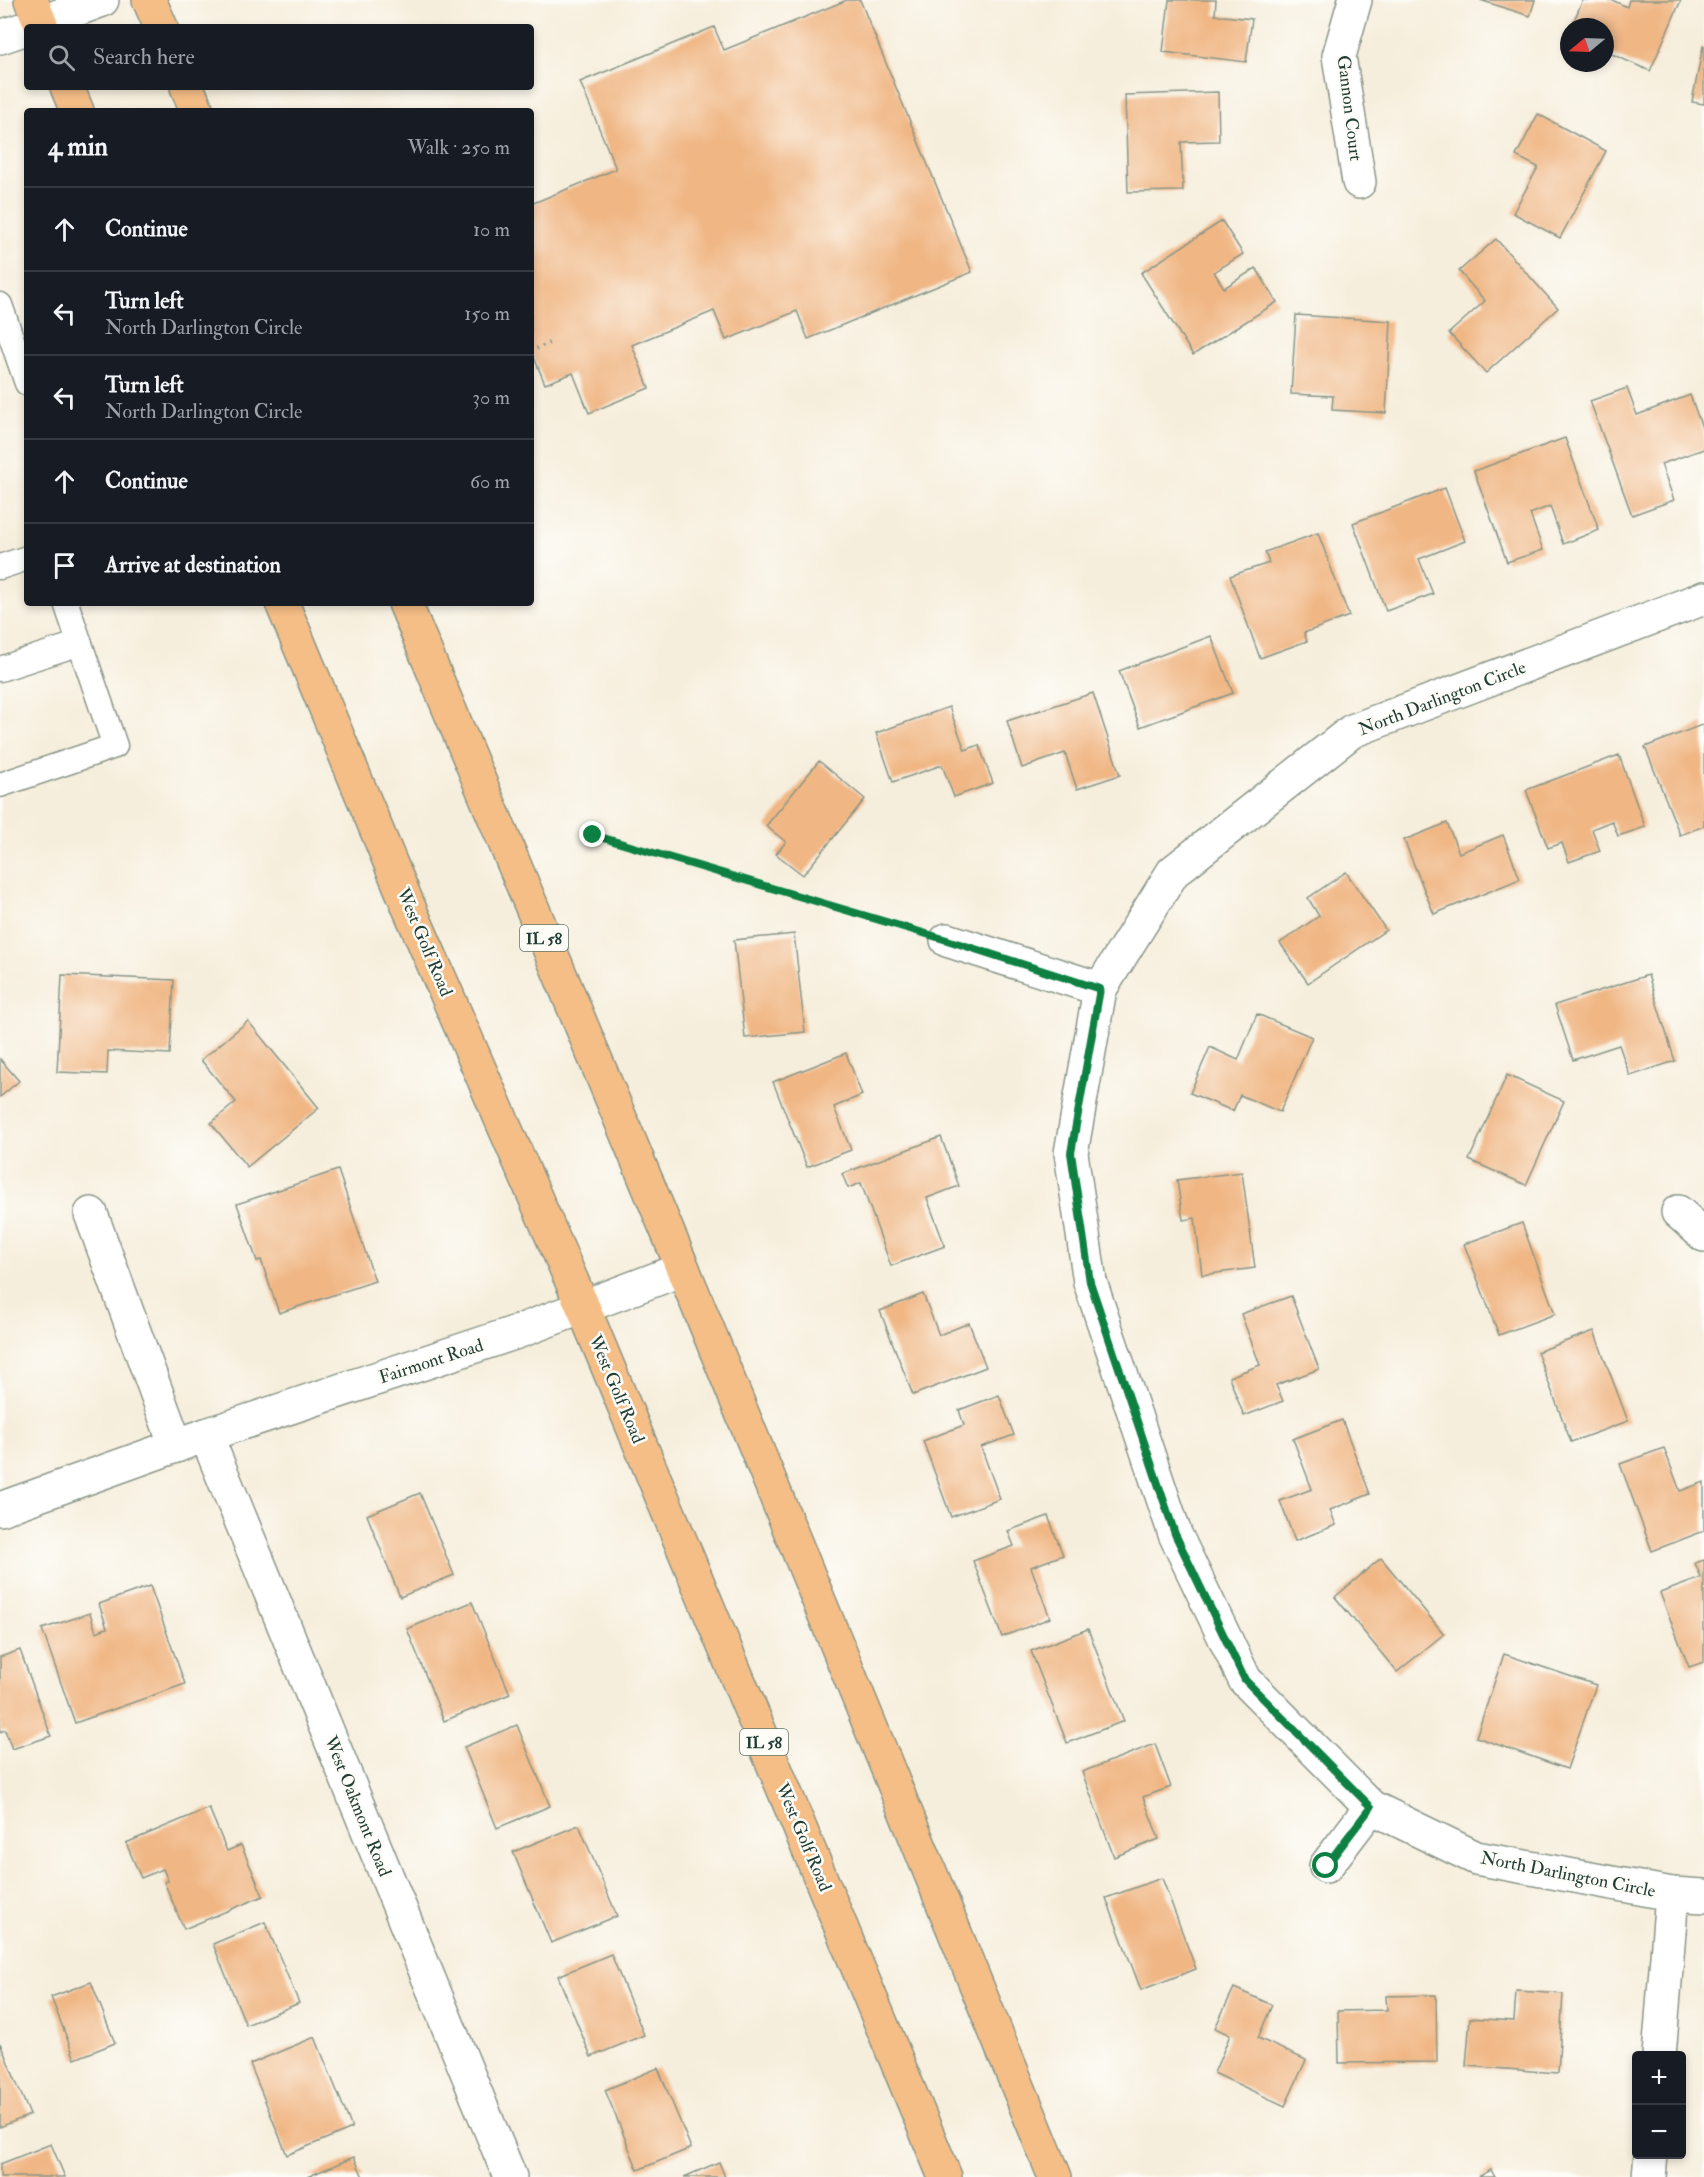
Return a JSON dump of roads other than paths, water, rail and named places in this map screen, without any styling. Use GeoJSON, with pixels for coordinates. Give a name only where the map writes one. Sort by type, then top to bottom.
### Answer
{"type":"FeatureCollection","features":[{"type":"Feature","properties":{"kind":"main road"},"geometry":{"type":"LineString","coordinates":[[149,0],[159,24]]}},
{"type":"Feature","properties":{"kind":"main road"},"geometry":{"type":"LineString","coordinates":[[68,90],[76,108]]}},
{"type":"Feature","properties":{"kind":"main road"},"geometry":{"type":"LineString","coordinates":[[188,90],[196,108]]}},
{"type":"Feature","properties":{"kind":"main road","name":"West Golf Road"},"geometry":{"type":"LineString","coordinates":[[283,606],[410,910],[583,1307],[945,2177]]}},
{"type":"Feature","properties":{"kind":"main road","name":"IL 58"},"geometry":{"type":"LineString","coordinates":[[406,606],[683,1269],[1055,2177]]}},
{"type":"Feature","properties":{"kind":"street"},"geometry":{"type":"LineString","coordinates":[[34,21],[102,0]]}},
{"type":"Feature","properties":{"kind":"street","name":"Gannon Court"},"geometry":{"type":"LineString","coordinates":[[1355,0],[1339,56],[1359,182]]}},
{"type":"Feature","properties":{"kind":"street"},"geometry":{"type":"LineString","coordinates":[[0,37],[24,26]]}},
{"type":"Feature","properties":{"kind":"street","name":"North Darlington Circle"},"geometry":{"type":"LineString","coordinates":[[1688,1895],[1476,1858],[1371,1807],[1245,1680],[1175,1534],[1090,1282],[1071,1153],[1100,989],[1173,872],[1352,731],[1704,598]]}},
{"type":"Feature","properties":{"kind":"street"},"geometry":{"type":"LineString","coordinates":[[947,940],[1100,989]]}},
{"type":"Feature","properties":{"kind":"street"},"geometry":{"type":"LineString","coordinates":[[1678,1212],[1704,1235]]}},
{"type":"Feature","properties":{"kind":"street"},"geometry":{"type":"LineString","coordinates":[[91,1214],[176,1446]]}},
{"type":"Feature","properties":{"kind":"street","name":"Fairmont Road"},"geometry":{"type":"LineString","coordinates":[[0,1509],[206,1435],[517,1332],[683,1269]]}},
{"type":"Feature","properties":{"kind":"street","name":"West Oakmont Road"},"geometry":{"type":"LineString","coordinates":[[206,1435],[510,2177]]}},
{"type":"Feature","properties":{"kind":"street"},"geometry":{"type":"LineString","coordinates":[[1326,1866],[1371,1807]]}},
{"type":"Feature","properties":{"kind":"street"},"geometry":{"type":"LineString","coordinates":[[1660,2051],[1688,1895]]}},
{"type":"Feature","properties":{"kind":"street"},"geometry":{"type":"LineString","coordinates":[[1649,2177],[1651,2159]]}},
{"type":"Feature","properties":{"kind":"lane"},"geometry":{"type":"LineString","coordinates":[[0,305],[24,374]]}},
{"type":"Feature","properties":{"kind":"lane"},"geometry":{"type":"LineString","coordinates":[[0,567],[24,559]]}},
{"type":"Feature","properties":{"kind":"lane"},"geometry":{"type":"LineString","coordinates":[[0,785],[115,746],[67,606]]}},
{"type":"Feature","properties":{"kind":"lane"},"geometry":{"type":"LineString","coordinates":[[0,669],[80,643]]}}]}
